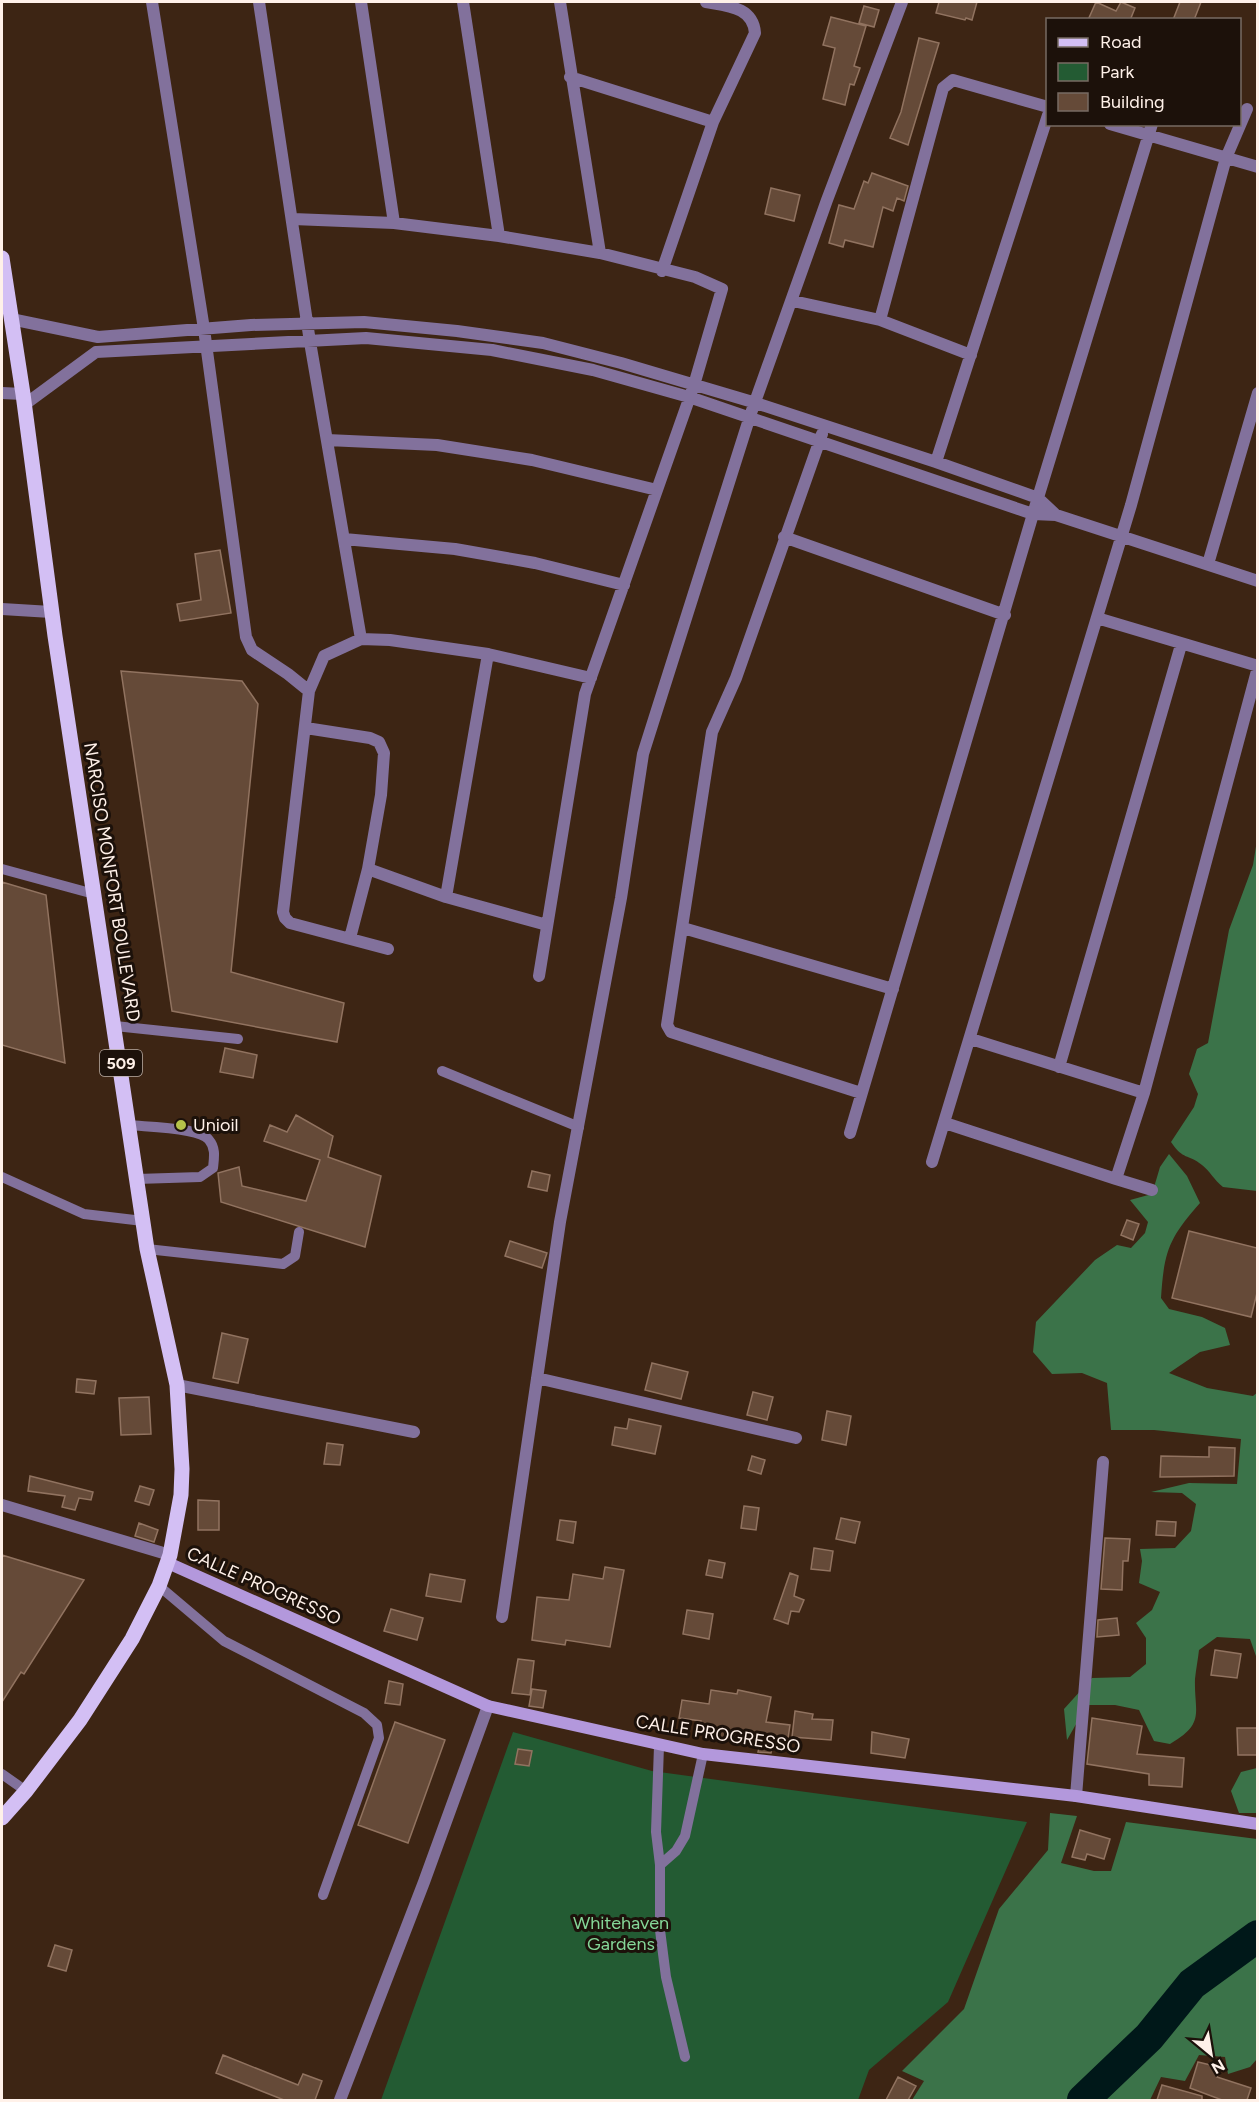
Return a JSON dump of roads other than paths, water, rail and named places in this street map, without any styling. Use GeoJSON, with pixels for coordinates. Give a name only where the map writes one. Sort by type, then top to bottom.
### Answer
{"type":"FeatureCollection","features":[{"type":"Feature","properties":{"kind":"main road","name":"NARCISO MONFORT BOULEVARD"},"geometry":{"type":"LineString","coordinates":[[2,258],[24,399],[51,612],[147,1249],[177,1385],[182,1469],[181,1495],[169,1559],[159,1586],[132,1639],[80,1720],[26,1791],[2,1818]]}},
{"type":"Feature","properties":{"kind":"main road","name":"CALLE PROGRESSO"},"geometry":{"type":"LineString","coordinates":[[169,1559],[488,1706],[703,1754],[1076,1796],[1257,1824]]}},
{"type":"Feature","properties":{"kind":"street"},"geometry":{"type":"LineString","coordinates":[[152,2],[204,329],[246,637],[252,650],[309,691]]}},
{"type":"Feature","properties":{"kind":"street"},"geometry":{"type":"LineString","coordinates":[[259,2],[310,342],[361,639]]}},
{"type":"Feature","properties":{"kind":"street"},"geometry":{"type":"LineString","coordinates":[[361,2],[394,223]]}},
{"type":"Feature","properties":{"kind":"street"},"geometry":{"type":"LineString","coordinates":[[463,2],[498,236]]}},
{"type":"Feature","properties":{"kind":"street"},"geometry":{"type":"LineString","coordinates":[[560,2],[570,77],[600,253]]}},
{"type":"Feature","properties":{"kind":"street"},"geometry":{"type":"LineString","coordinates":[[662,271],[713,122],[755,33],[755,22],[749,14],[706,2]]}},
{"type":"Feature","properties":{"kind":"street"},"geometry":{"type":"LineString","coordinates":[[502,1617],[560,1222],[621,898],[643,754],[750,416],[793,301],[827,200],[902,2]]}},
{"type":"Feature","properties":{"kind":"street"},"geometry":{"type":"LineString","coordinates":[[570,77],[713,122]]}},
{"type":"Feature","properties":{"kind":"street"},"geometry":{"type":"LineString","coordinates":[[880,320],[943,88],[947,81],[953,80],[1046,107]]}},
{"type":"Feature","properties":{"kind":"street"},"geometry":{"type":"LineString","coordinates":[[1241,123],[1247,109]]}},
{"type":"Feature","properties":{"kind":"street"},"geometry":{"type":"LineString","coordinates":[[936,462],[1046,119]]}},
{"type":"Feature","properties":{"kind":"street"},"geometry":{"type":"LineString","coordinates":[[1123,126],[1150,130],[1257,167]]}},
{"type":"Feature","properties":{"kind":"street"},"geometry":{"type":"LineString","coordinates":[[932,1162],[1097,618],[1226,158],[1240,126]]}},
{"type":"Feature","properties":{"kind":"street"},"geometry":{"type":"LineString","coordinates":[[850,1133],[1033,514],[1150,130]]}},
{"type":"Feature","properties":{"kind":"street"},"geometry":{"type":"LineString","coordinates":[[293,219],[394,223],[498,236],[600,253],[662,271],[695,277],[722,289],[721,300],[692,391],[585,694],[539,976]]}},
{"type":"Feature","properties":{"kind":"street"},"geometry":{"type":"LineString","coordinates":[[793,301],[880,320],[971,355]]}},
{"type":"Feature","properties":{"kind":"street"},"geometry":{"type":"LineString","coordinates":[[11,319],[92,336],[251,324],[364,322],[457,331],[543,343],[692,391],[750,416],[1033,514],[1056,515],[1257,581]]}},
{"type":"Feature","properties":{"kind":"street"},"geometry":{"type":"LineString","coordinates":[[92,336],[96,352]]}},
{"type":"Feature","properties":{"kind":"street"},"geometry":{"type":"LineString","coordinates":[[2,393],[24,399],[96,352],[366,338],[492,350],[756,403],[1038,498],[1056,515]]}},
{"type":"Feature","properties":{"kind":"street"},"geometry":{"type":"LineString","coordinates":[[1208,564],[1257,393]]}},
{"type":"Feature","properties":{"kind":"street"},"geometry":{"type":"LineString","coordinates":[[825,427],[784,537],[736,678],[718,714],[708,748],[668,1029],[861,1093]]}},
{"type":"Feature","properties":{"kind":"street"},"geometry":{"type":"LineString","coordinates":[[327,440],[437,445],[532,460],[657,490]]}},
{"type":"Feature","properties":{"kind":"street"},"geometry":{"type":"LineString","coordinates":[[784,537],[1005,615]]}},
{"type":"Feature","properties":{"kind":"street"},"geometry":{"type":"LineString","coordinates":[[344,539],[455,549],[536,563],[624,585]]}},
{"type":"Feature","properties":{"kind":"street"},"geometry":{"type":"LineString","coordinates":[[2,609],[51,612]]}},
{"type":"Feature","properties":{"kind":"street"},"geometry":{"type":"LineString","coordinates":[[1097,618],[1257,667],[1143,1093],[1116,1179]]}},
{"type":"Feature","properties":{"kind":"street"},"geometry":{"type":"LineString","coordinates":[[388,949],[290,923],[283,912],[309,691],[324,656],[361,639],[488,654],[591,678]]}},
{"type":"Feature","properties":{"kind":"street"},"geometry":{"type":"LineString","coordinates":[[1059,1067],[1181,645]]}},
{"type":"Feature","properties":{"kind":"street"},"geometry":{"type":"LineString","coordinates":[[446,897],[488,654]]}},
{"type":"Feature","properties":{"kind":"street"},"geometry":{"type":"LineString","coordinates":[[306,728],[370,738],[379,742],[384,753],[381,795],[368,869],[350,938]]}},
{"type":"Feature","properties":{"kind":"street"},"geometry":{"type":"LineString","coordinates":[[368,869],[446,897],[547,926]]}},
{"type":"Feature","properties":{"kind":"street"},"geometry":{"type":"LineString","coordinates":[[683,928],[893,989]]}},
{"type":"Feature","properties":{"kind":"street"},"geometry":{"type":"LineString","coordinates":[[971,1039],[1143,1093]]}},
{"type":"Feature","properties":{"kind":"street"},"geometry":{"type":"LineString","coordinates":[[945,1123],[1152,1190]]}},
{"type":"Feature","properties":{"kind":"street"},"geometry":{"type":"LineString","coordinates":[[537,1378],[796,1438]]}},
{"type":"Feature","properties":{"kind":"street"},"geometry":{"type":"LineString","coordinates":[[177,1385],[414,1432]]}},
{"type":"Feature","properties":{"kind":"street"},"geometry":{"type":"LineString","coordinates":[[1076,1796],[1103,1462]]}},
{"type":"Feature","properties":{"kind":"street","name":"CALLE PROGRESSO"},"geometry":{"type":"LineString","coordinates":[[2,1504],[169,1559]]}},
{"type":"Feature","properties":{"kind":"street"},"geometry":{"type":"LineString","coordinates":[[340,2100],[424,1882],[488,1706]]}},
{"type":"Feature","properties":{"kind":"lane"},"geometry":{"type":"LineString","coordinates":[[2,869],[94,894]]}},
{"type":"Feature","properties":{"kind":"lane"},"geometry":{"type":"LineString","coordinates":[[115,1026],[238,1039]]}},
{"type":"Feature","properties":{"kind":"lane"},"geometry":{"type":"LineString","coordinates":[[442,1071],[579,1127]]}},
{"type":"Feature","properties":{"kind":"lane"},"geometry":{"type":"LineString","coordinates":[[129,1125],[197,1132],[209,1138],[214,1151],[213,1168],[200,1177],[137,1179]]}},
{"type":"Feature","properties":{"kind":"lane"},"geometry":{"type":"LineString","coordinates":[[2,1178],[84,1214],[143,1221]]}},
{"type":"Feature","properties":{"kind":"lane"},"geometry":{"type":"LineString","coordinates":[[147,1249],[283,1264],[295,1256],[298,1232]]}},
{"type":"Feature","properties":{"kind":"lane"},"geometry":{"type":"LineString","coordinates":[[159,1586],[224,1641],[364,1713],[377,1725],[379,1738],[323,1895]]}},
{"type":"Feature","properties":{"kind":"lane"},"geometry":{"type":"LineString","coordinates":[[659,1746],[656,1832],[660,1866],[660,1930],[685,2057]]}},
{"type":"Feature","properties":{"kind":"lane"},"geometry":{"type":"LineString","coordinates":[[660,1866],[676,1851],[685,1836],[703,1754]]}},
{"type":"Feature","properties":{"kind":"lane"},"geometry":{"type":"LineString","coordinates":[[2,1774],[26,1791]]}},
{"type":"Feature","properties":{"kind":"waterway"},"geometry":{"type":"LineString","coordinates":[[1083,2100],[1149,2037],[1192,1984],[1258,1936]]}},
{"type":"Feature","properties":{"kind":"place","name":"Unioil"},"geometry":{"type":"Point","coordinates":[181,1125]}},
{"type":"Feature","properties":{"kind":"park label","name":"Whitehaven Gardens"},"geometry":{"type":"Point","coordinates":[621,1933]}}]}
